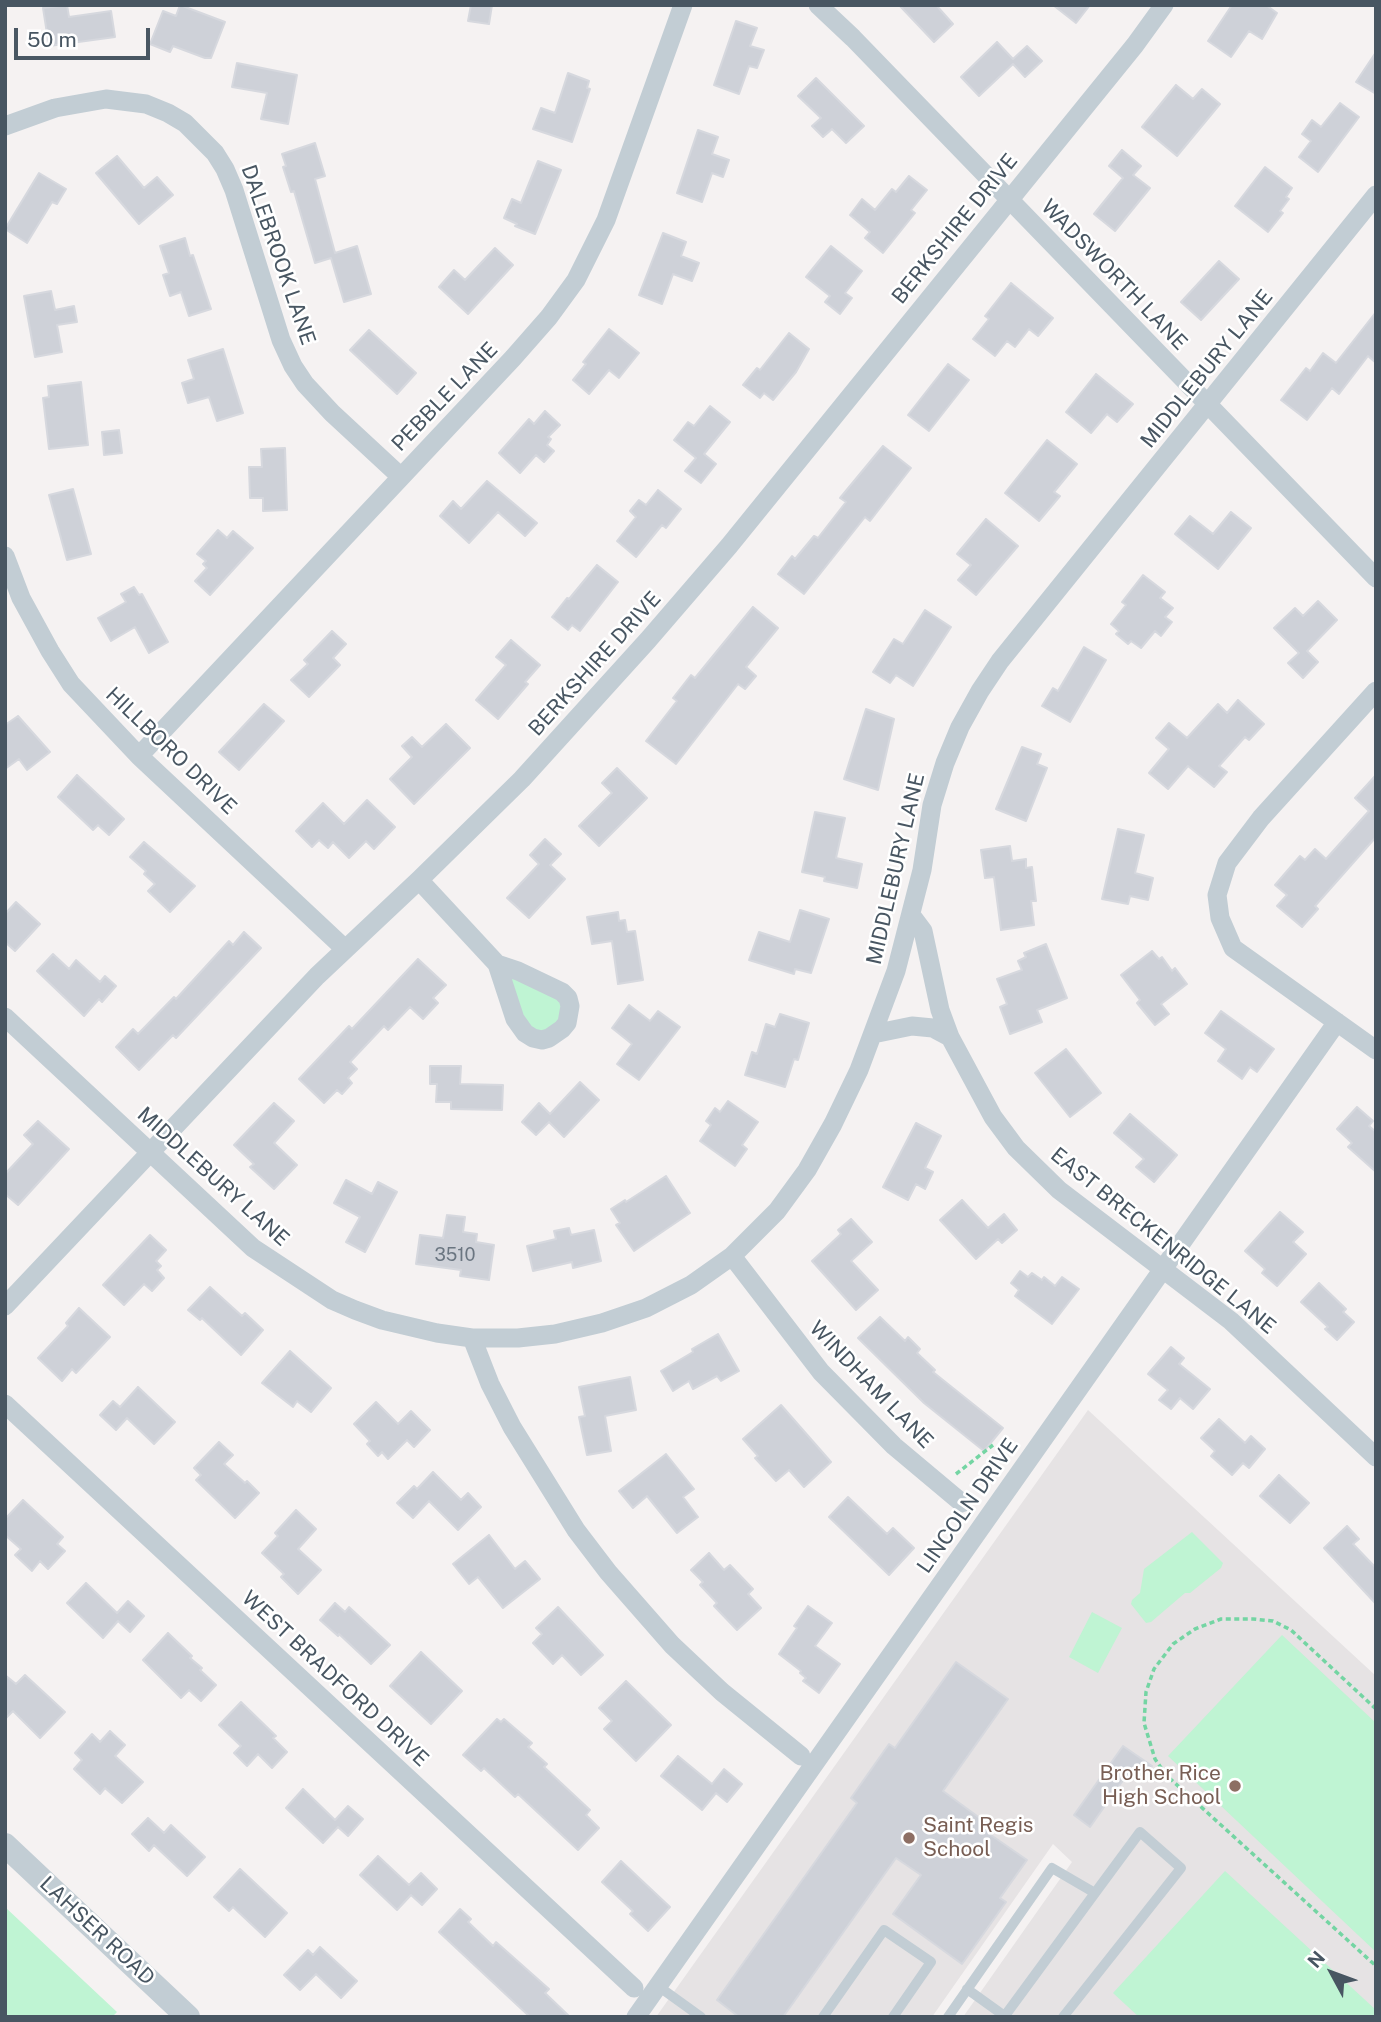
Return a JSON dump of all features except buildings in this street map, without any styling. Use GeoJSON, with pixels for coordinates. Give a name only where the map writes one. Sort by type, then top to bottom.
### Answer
{"type":"FeatureCollection","features":[{"type":"Feature","properties":{"kind":"street","name":"PEBBLE LANE"},"geometry":{"type":"LineString","coordinates":[[139,756],[513,358],[549,317],[576,280],[606,220],[683,5]]}},
{"type":"Feature","properties":{"kind":"street","name":"WADSWORTH LANE"},"geometry":{"type":"LineString","coordinates":[[818,5],[1009,198],[1376,578]]}},
{"type":"Feature","properties":{"kind":"street","name":"BERKSHIRE DRIVE"},"geometry":{"type":"LineString","coordinates":[[5,1306],[317,976],[522,779],[648,640],[729,546],[1135,45],[1164,5]]}},
{"type":"Feature","properties":{"kind":"street","name":"DALEBROOK LANE"},"geometry":{"type":"LineString","coordinates":[[5,126],[55,108],[106,99],[146,104],[185,123],[215,153],[225,169],[281,340],[293,366],[305,384],[332,413],[400,476]]}},
{"type":"Feature","properties":{"kind":"street","name":"MIDDLEBURY LANE"},"geometry":{"type":"LineString","coordinates":[[5,1017],[253,1248],[332,1300],[409,1328],[472,1338],[518,1338],[603,1324],[646,1308],[679,1291],[732,1256],[777,1211],[807,1170],[833,1124],[873,1034],[896,971],[911,915],[932,805],[960,727],[980,691],[1000,662],[1376,195]]}},
{"type":"Feature","properties":{"kind":"street","name":"HILLBORO DRIVE"},"geometry":{"type":"LineString","coordinates":[[5,556],[21,598],[71,684],[139,756],[345,949]]}},
{"type":"Feature","properties":{"kind":"street"},"geometry":{"type":"LineString","coordinates":[[1376,691],[1261,818],[1227,863],[1217,895],[1220,918],[1233,948],[1376,1050]]}},
{"type":"Feature","properties":{"kind":"street"},"geometry":{"type":"LineString","coordinates":[[419,880],[497,964]]}},
{"type":"Feature","properties":{"kind":"street","name":"EAST BRECKENRIDGE LANE"},"geometry":{"type":"LineString","coordinates":[[911,915],[923,931],[940,1010],[950,1037],[993,1117],[1016,1148],[1059,1189],[1231,1321],[1376,1457]]}},
{"type":"Feature","properties":{"kind":"street","name":"LINCOLN DRIVE"},"geometry":{"type":"LineString","coordinates":[[636,2017],[1337,1022]]}},
{"type":"Feature","properties":{"kind":"street"},"geometry":{"type":"LineString","coordinates":[[873,1034],[912,1026],[933,1028],[950,1037]]}},
{"type":"Feature","properties":{"kind":"street","name":"WINDHAM LANE"},"geometry":{"type":"LineString","coordinates":[[732,1256],[821,1372],[876,1430],[962,1503]]}},
{"type":"Feature","properties":{"kind":"street"},"geometry":{"type":"LineString","coordinates":[[472,1338],[490,1384],[531,1461],[576,1530],[608,1572],[671,1645],[722,1692],[801,1756]]}},
{"type":"Feature","properties":{"kind":"street","name":"WEST BRADFORD DRIVE"},"geometry":{"type":"LineString","coordinates":[[5,1404],[634,1988]]}},
{"type":"Feature","properties":{"kind":"street","name":"LAHSER ROAD"},"geometry":{"type":"LineString","coordinates":[[5,1845],[188,2017]]}},
{"type":"Feature","properties":{"kind":"lane"},"geometry":{"type":"LineString","coordinates":[[968,1989],[1005,2016],[1140,1832],[1181,1868],[1063,2017]]}},
{"type":"Feature","properties":{"kind":"lane"},"geometry":{"type":"LineString","coordinates":[[948,2017],[1052,1868],[1095,1893]]}},
{"type":"Feature","properties":{"kind":"lane"},"geometry":{"type":"LineString","coordinates":[[823,2017],[884,1930],[931,1962],[893,2017]]}},
{"type":"Feature","properties":{"kind":"lane"},"geometry":{"type":"LineString","coordinates":[[658,1986],[701,2017]]}},
{"type":"Feature","properties":{"kind":"path"},"geometry":{"type":"LineString","coordinates":[[941,1486],[993,1445]]}},
{"type":"Feature","properties":{"kind":"path"},"geometry":{"type":"LineString","coordinates":[[1376,1709],[1291,1630],[1272,1621],[1220,1619],[1195,1629],[1173,1644],[1154,1669],[1146,1692],[1144,1723],[1155,1759],[1166,1775],[1376,1966]]}},
{"type":"Feature","properties":{"kind":"shaded area"},"geometry":{"type":"Polygon","coordinates":[[[1088,1410],[1376,1676],[1376,2017],[963,2017],[1072,1862],[1053,1844],[932,2017],[656,2017],[1088,1410]]]}},
{"type":"Feature","properties":{"kind":"green space"},"geometry":{"type":"Polygon","coordinates":[[[512,977],[554,995],[562,1005],[558,1025],[539,1032],[526,1023],[509,983],[512,977]]]}},
{"type":"Feature","properties":{"kind":"green space"},"geometry":{"type":"Polygon","coordinates":[[[1192,1532],[1223,1563],[1221,1568],[1190,1593],[1185,1593],[1151,1622],[1146,1623],[1131,1604],[1140,1593],[1144,1569],[1192,1532]]]}},
{"type":"Feature","properties":{"kind":"green space"},"geometry":{"type":"Polygon","coordinates":[[[1092,1612],[1122,1628],[1098,1673],[1069,1657],[1092,1612]]]}},
{"type":"Feature","properties":{"kind":"green space"},"geometry":{"type":"Polygon","coordinates":[[[1282,1635],[1376,1723],[1376,1952],[1168,1756],[1282,1635]]]}},
{"type":"Feature","properties":{"kind":"green space"},"geometry":{"type":"Polygon","coordinates":[[[1225,1871],[1376,2010],[1376,2017],[1139,2017],[1113,1993],[1225,1871]]]}},
{"type":"Feature","properties":{"kind":"green space"},"geometry":{"type":"Polygon","coordinates":[[[5,1907],[117,2012],[112,2017],[5,2017],[5,1907]]]}},
{"type":"Feature","properties":{"kind":"place","name":"Brother Rice High School"},"geometry":{"type":"Point","coordinates":[1235,1786]}},
{"type":"Feature","properties":{"kind":"place","name":"Saint Regis School"},"geometry":{"type":"Point","coordinates":[909,1838]}}]}
